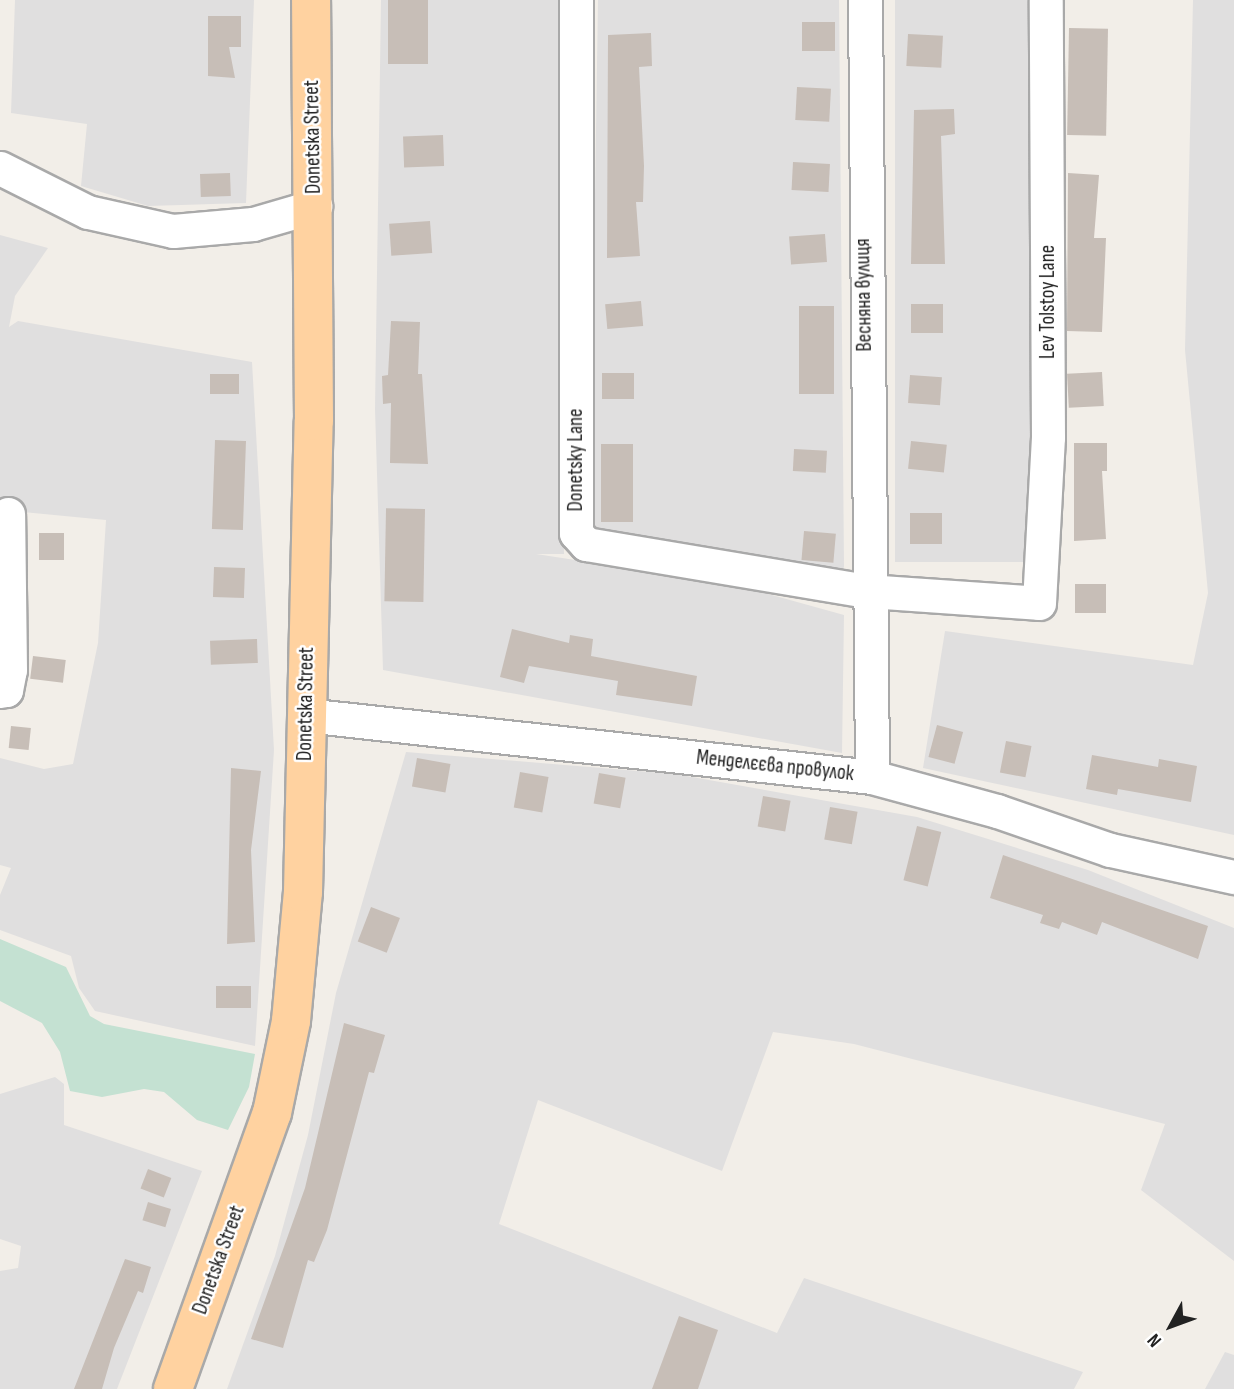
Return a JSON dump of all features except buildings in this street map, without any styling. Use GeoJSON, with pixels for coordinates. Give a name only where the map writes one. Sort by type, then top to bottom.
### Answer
{"type":"FeatureCollection","features":[{"type":"Feature","properties":{"kind":"main road","name":"Donetska Street"},"geometry":{"type":"LineString","coordinates":[[173,1389],[272,1113],[291,1020],[303,891],[315,206],[311,0]]}},
{"type":"Feature","properties":{"kind":"street","name":"Donetsky Lane"},"geometry":{"type":"LineString","coordinates":[[576,0],[576,533],[586,544],[868,591],[1039,603]]}},
{"type":"Feature","properties":{"kind":"street","name":"Весняна вулиця"},"geometry":{"type":"LineString","coordinates":[[865,0],[868,591],[872,777]]}},
{"type":"Feature","properties":{"kind":"street","name":"Lev Tolstoy Lane"},"geometry":{"type":"LineString","coordinates":[[1039,603],[1048,437],[1046,0]]}},
{"type":"Feature","properties":{"kind":"street"},"geometry":{"type":"LineString","coordinates":[[0,168],[88,212],[173,231],[253,224],[315,206]]}},
{"type":"Feature","properties":{"kind":"street"},"geometry":{"type":"LineString","coordinates":[[0,691],[6,690],[10,670],[8,514]]}},
{"type":"Feature","properties":{"kind":"street","name":"Менделєєва провулок"},"geometry":{"type":"LineString","coordinates":[[305,715],[872,777],[997,811],[1110,850],[1234,877]]}},
{"type":"Feature","properties":{"kind":"shaded area"},"geometry":{"type":"Polygon","coordinates":[[[15,0],[254,0],[246,203],[148,206],[81,186],[87,124],[11,113],[15,0]]]}},
{"type":"Feature","properties":{"kind":"shaded area"},"geometry":{"type":"Polygon","coordinates":[[[381,0],[562,0],[558,133],[564,554],[536,554],[732,584],[844,615],[842,753],[383,670],[375,409],[381,0]]]}},
{"type":"Feature","properties":{"kind":"shaded area"},"geometry":{"type":"Polygon","coordinates":[[[598,0],[839,0],[844,567],[839,575],[590,532],[598,0]]]}},
{"type":"Feature","properties":{"kind":"shaded area"},"geometry":{"type":"Polygon","coordinates":[[[895,0],[1032,0],[1032,562],[895,562],[895,0]]]}},
{"type":"Feature","properties":{"kind":"shaded area"},"geometry":{"type":"Polygon","coordinates":[[[1193,0],[1234,0],[1234,835],[923,768],[945,631],[1193,665],[1208,593],[1185,350],[1193,0]]]}},
{"type":"Feature","properties":{"kind":"shaded area"},"geometry":{"type":"Polygon","coordinates":[[[0,235],[48,248],[15,296],[9,327],[18,321],[252,362],[274,750],[255,1046],[95,1011],[79,988],[71,956],[0,930],[0,895],[11,868],[0,865],[0,758],[44,769],[73,764],[98,643],[106,520],[23,512],[0,664],[0,235]]]}},
{"type":"Feature","properties":{"kind":"shaded area"},"geometry":{"type":"Polygon","coordinates":[[[406,752],[675,774],[917,817],[1088,870],[1234,928],[1234,1261],[1141,1190],[1165,1124],[854,1044],[773,1032],[722,1171],[538,1100],[499,1224],[777,1333],[804,1278],[1083,1372],[1074,1389],[227,1389],[275,1256],[308,1135],[336,993],[406,752]]]}},
{"type":"Feature","properties":{"kind":"shaded area"},"geometry":{"type":"Polygon","coordinates":[[[55,1077],[64,1084],[64,1125],[202,1171],[117,1389],[0,1389],[0,1271],[18,1268],[21,1246],[0,1239],[0,1094],[55,1077]]]}},
{"type":"Feature","properties":{"kind":"shaded area"},"geometry":{"type":"Polygon","coordinates":[[[1225,1352],[1234,1355],[1234,1389],[1205,1389],[1225,1352]]]}},
{"type":"Feature","properties":{"kind":"green space"},"geometry":{"type":"Polygon","coordinates":[[[0,939],[66,967],[90,1016],[104,1024],[255,1054],[249,1087],[228,1130],[197,1120],[164,1092],[144,1089],[102,1097],[70,1091],[60,1052],[42,1023],[0,1001],[0,939]]]}}]}
